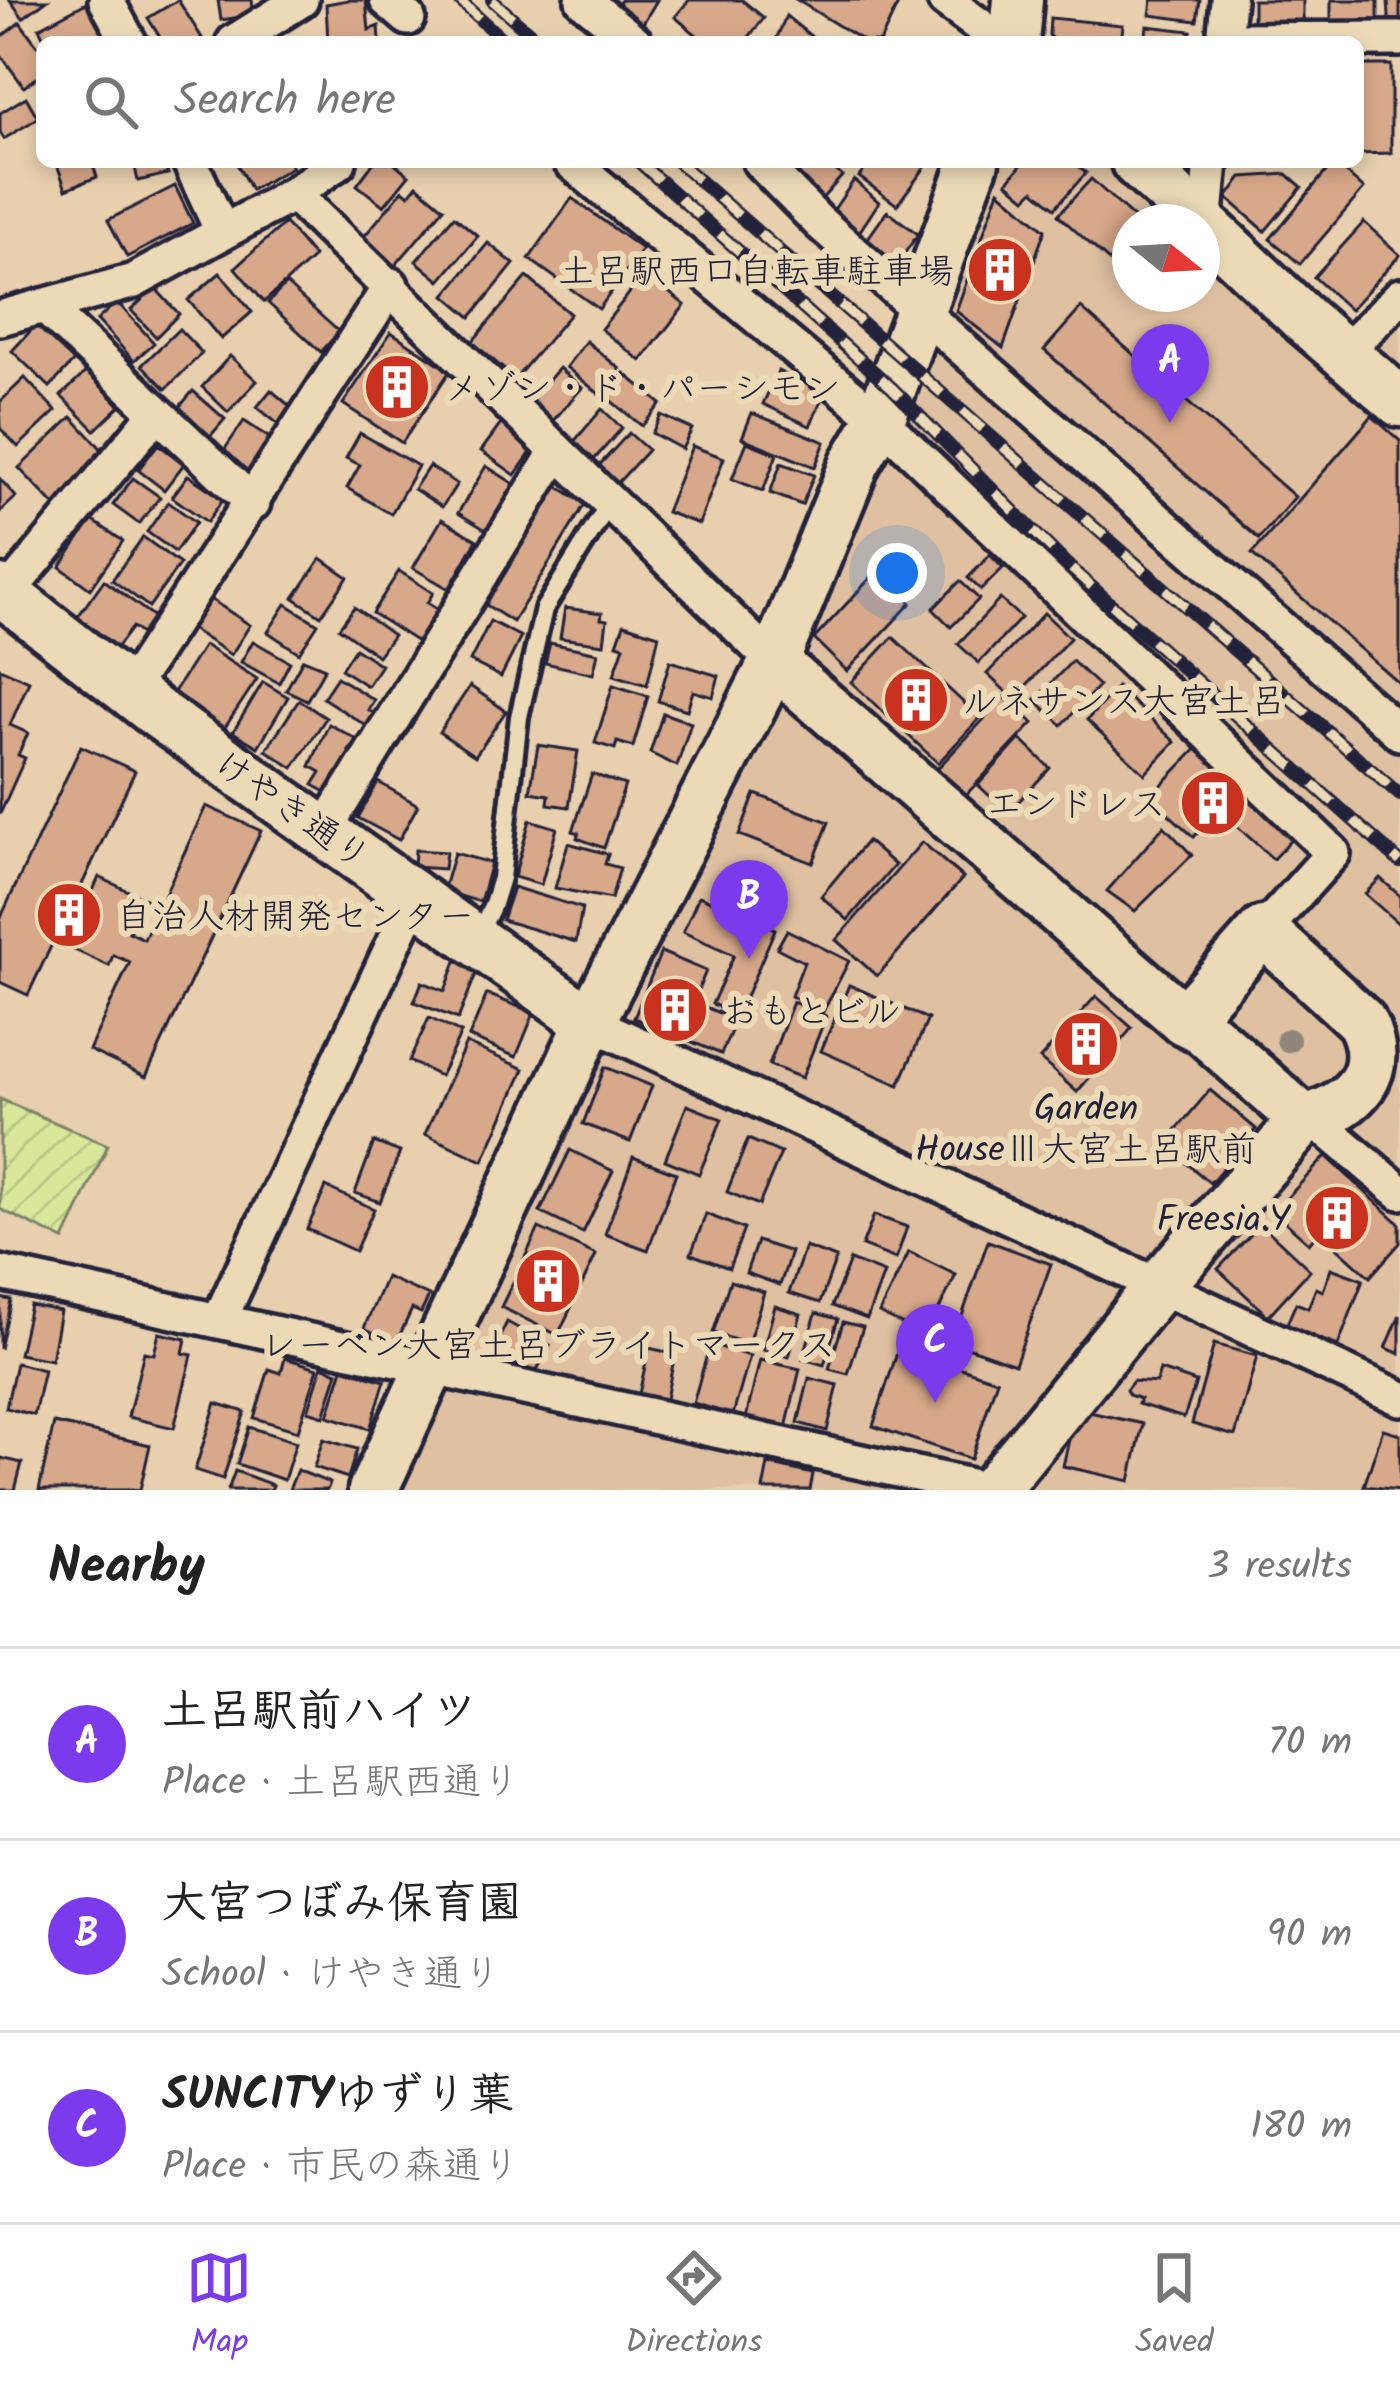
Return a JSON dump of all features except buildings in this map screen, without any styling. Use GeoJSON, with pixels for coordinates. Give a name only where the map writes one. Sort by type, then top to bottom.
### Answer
{"type":"FeatureCollection","features":[{"type":"Feature","properties":{"kind":"street"},"geometry":{"type":"LineString","coordinates":[[106,0],[126,36]]}},
{"type":"Feature","properties":{"kind":"street"},"geometry":{"type":"LineString","coordinates":[[244,36],[301,0]]}},
{"type":"Feature","properties":{"kind":"street"},"geometry":{"type":"LineString","coordinates":[[583,0],[628,36]]}},
{"type":"Feature","properties":{"kind":"street"},"geometry":{"type":"LineString","coordinates":[[945,0],[994,36]]}},
{"type":"Feature","properties":{"kind":"street"},"geometry":{"type":"LineString","coordinates":[[1015,36],[1018,0]]}},
{"type":"Feature","properties":{"kind":"street"},"geometry":{"type":"LineString","coordinates":[[1224,36],[1228,0]]}},
{"type":"Feature","properties":{"kind":"street"},"geometry":{"type":"LineString","coordinates":[[1364,39],[1400,39]]}},
{"type":"Feature","properties":{"kind":"street"},"geometry":{"type":"LineString","coordinates":[[193,168],[222,231]]}},
{"type":"Feature","properties":{"kind":"street"},"geometry":{"type":"LineString","coordinates":[[0,318],[134,281],[293,194],[330,168]]}},
{"type":"Feature","properties":{"kind":"street"},"geometry":{"type":"LineString","coordinates":[[578,168],[880,420],[1333,853],[1184,1020]]}},
{"type":"Feature","properties":{"kind":"street"},"geometry":{"type":"LineString","coordinates":[[766,168],[818,222],[1400,733]]}},
{"type":"Feature","properties":{"kind":"street"},"geometry":{"type":"LineString","coordinates":[[374,1490],[590,1022],[774,662],[855,463],[880,420],[972,168]]}},
{"type":"Feature","properties":{"kind":"street"},"geometry":{"type":"LineString","coordinates":[[1142,168],[1181,204]]}},
{"type":"Feature","properties":{"kind":"street"},"geometry":{"type":"LineString","coordinates":[[1205,204],[1210,168]]}},
{"type":"Feature","properties":{"kind":"street"},"geometry":{"type":"LineString","coordinates":[[293,194],[774,662],[1184,1020],[1202,1029],[1304,1120],[1328,1131],[1400,1192]]}},
{"type":"Feature","properties":{"kind":"street"},"geometry":{"type":"LineString","coordinates":[[1220,239],[1400,402]]}},
{"type":"Feature","properties":{"kind":"street"},"geometry":{"type":"LineString","coordinates":[[129,690],[391,285]]}},
{"type":"Feature","properties":{"kind":"street"},"geometry":{"type":"LineString","coordinates":[[1344,353],[1400,296]]}},
{"type":"Feature","properties":{"kind":"street"},"geometry":{"type":"LineString","coordinates":[[44,306],[253,503]]}},
{"type":"Feature","properties":{"kind":"street"},"geometry":{"type":"LineString","coordinates":[[2,596],[155,415]]}},
{"type":"Feature","properties":{"kind":"street"},"geometry":{"type":"LineString","coordinates":[[324,831],[557,451]]}},
{"type":"Feature","properties":{"kind":"street","name":"けやき通り"},"geometry":{"type":"LineString","coordinates":[[2,596],[590,1022]]}},
{"type":"Feature","properties":{"kind":"street"},"geometry":{"type":"LineString","coordinates":[[219,1321],[416,895]]}},
{"type":"Feature","properties":{"kind":"street"},"geometry":{"type":"LineString","coordinates":[[0,1273],[991,1490],[1304,1120],[1334,1112],[1374,1061],[1371,1040],[1361,1021],[1264,932]]}},
{"type":"Feature","properties":{"kind":"street"},"geometry":{"type":"LineString","coordinates":[[590,1022],[1400,1398]]}},
{"type":"Feature","properties":{"kind":"lane"},"geometry":{"type":"LineString","coordinates":[[476,939],[501,878],[519,717],[544,609],[610,502]]}},
{"type":"Feature","properties":{"kind":"shaded area"},"geometry":{"type":"Polygon","coordinates":[[[977,168],[1167,168],[1208,204],[1112,204],[1112,312],[1220,312],[1220,215],[1346,325],[1400,273],[1400,1490],[402,1490],[449,1388],[591,1032],[977,168]]]}},
{"type":"Feature","properties":{"kind":"green space"},"geometry":{"type":"Polygon","coordinates":[[[0,1099],[108,1145],[64,1240],[0,1209],[0,1099]]]}},
{"type":"Feature","properties":{"kind":"railway"},"geometry":{"type":"LineString","coordinates":[[459,0],[498,36]]}},
{"type":"Feature","properties":{"kind":"railway"},"geometry":{"type":"LineString","coordinates":[[492,0],[533,36]]}},
{"type":"Feature","properties":{"kind":"railway"},"geometry":{"type":"LineString","coordinates":[[646,168],[892,388],[1065,563],[1400,862]]}},
{"type":"Feature","properties":{"kind":"railway"},"geometry":{"type":"LineString","coordinates":[[685,168],[1400,795]]}},
{"type":"Feature","properties":{"kind":"place","name":"土呂駅西口自転車駐車場"},"geometry":{"type":"Point","coordinates":[1000,270]}},
{"type":"Feature","properties":{"kind":"place","name":"メゾン・ド・パーシモン"},"geometry":{"type":"Point","coordinates":[397,387]}},
{"type":"Feature","properties":{"kind":"place","name":"土呂駅前ハイツ"},"geometry":{"type":"Point","coordinates":[1170,423]}},
{"type":"Feature","properties":{"kind":"place","name":"ルネサンス大宮土呂"},"geometry":{"type":"Point","coordinates":[916,700]}},
{"type":"Feature","properties":{"kind":"place","name":"エンドレス"},"geometry":{"type":"Point","coordinates":[1213,803]}},
{"type":"Feature","properties":{"kind":"place","name":"自治人材開発センター"},"geometry":{"type":"Point","coordinates":[69,915]}},
{"type":"Feature","properties":{"kind":"place","name":"大宮つぼみ保育園"},"geometry":{"type":"Point","coordinates":[749,959]}},
{"type":"Feature","properties":{"kind":"place","name":"おもとビル"},"geometry":{"type":"Point","coordinates":[675,1010]}},
{"type":"Feature","properties":{"kind":"place","name":"Garden HouseⅢ大宮土呂駅前"},"geometry":{"type":"Point","coordinates":[1086,1044]}},
{"type":"Feature","properties":{"kind":"place","name":"Freesia.Y"},"geometry":{"type":"Point","coordinates":[1337,1218]}},
{"type":"Feature","properties":{"kind":"place","name":"レーベン大宮土呂ブライトマークス"},"geometry":{"type":"Point","coordinates":[548,1281]}},
{"type":"Feature","properties":{"kind":"place","name":"SUNCITYゆずり葉"},"geometry":{"type":"Point","coordinates":[935,1403]}}]}
